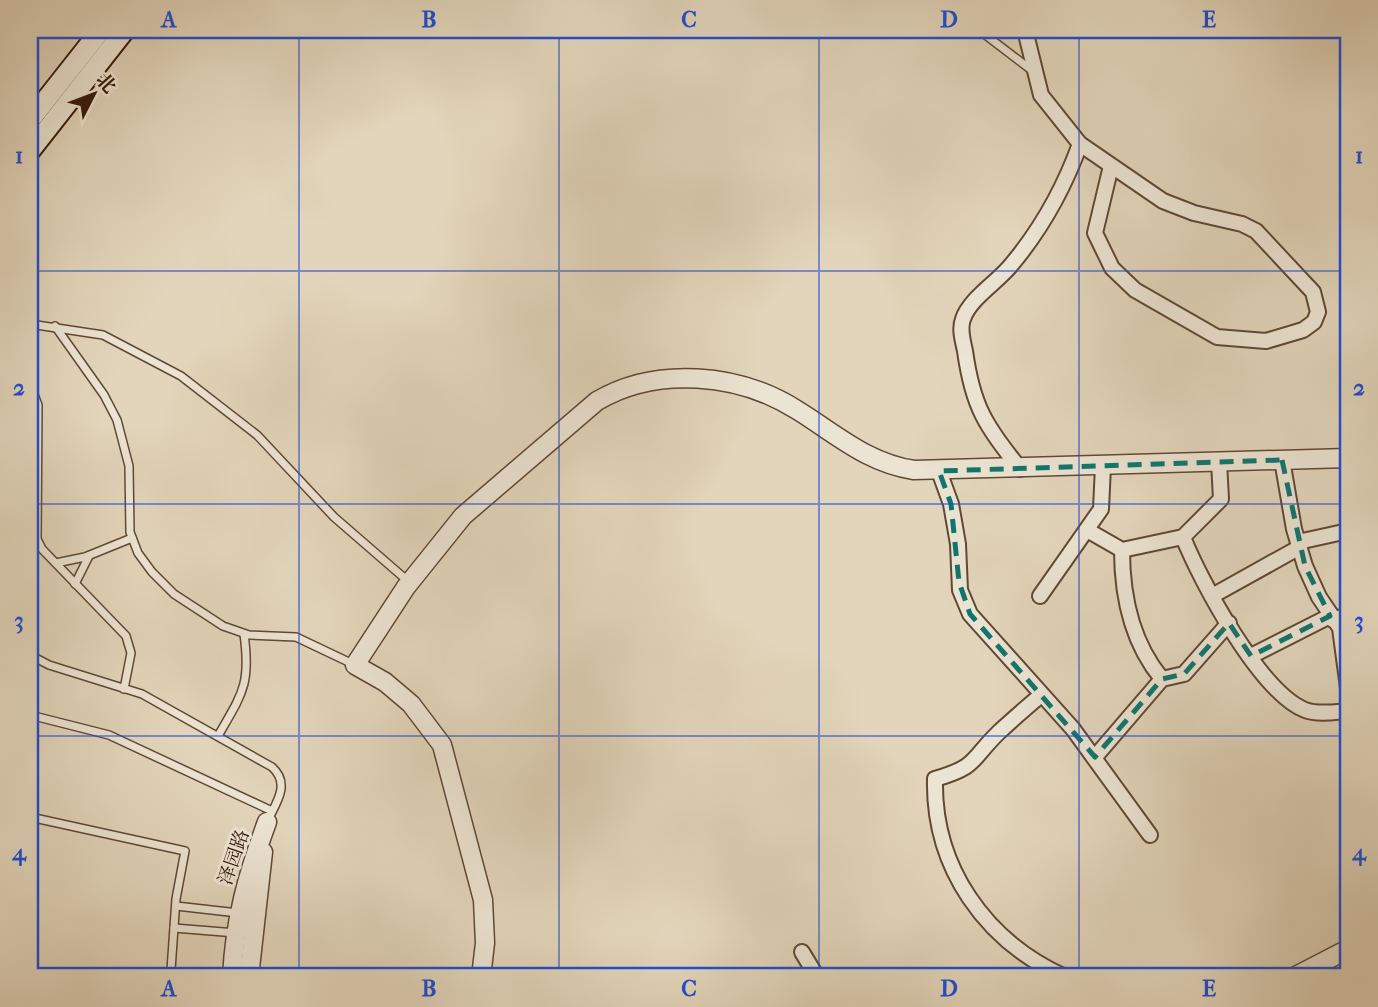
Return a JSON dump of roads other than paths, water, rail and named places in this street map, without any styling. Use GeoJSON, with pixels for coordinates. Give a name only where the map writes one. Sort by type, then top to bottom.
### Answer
{"type":"FeatureCollection","features":[{"type":"Feature","properties":{"kind":"main road"},"geometry":{"type":"LineString","coordinates":[[30,120],[101,30]]}},
{"type":"Feature","properties":{"kind":"main road"},"geometry":{"type":"LineString","coordinates":[[30,151],[125,30]]}},
{"type":"Feature","properties":{"kind":"street"},"geometry":{"type":"LineString","coordinates":[[1025,30],[1046,106],[1080,144],[1163,201],[1194,213],[1242,224],[1256,231],[1313,292],[1318,312],[1314,322],[1303,330],[1266,341],[1217,337],[1135,290],[1112,268],[1095,233],[1111,166]]}},
{"type":"Feature","properties":{"kind":"street"},"geometry":{"type":"LineString","coordinates":[[1020,468],[977,408],[971,390],[961,322],[968,310],[1004,275],[1038,229],[1067,178],[1080,144]]}},
{"type":"Feature","properties":{"kind":"street"},"geometry":{"type":"LineString","coordinates":[[481,977],[485,943],[483,900],[442,745],[423,716],[405,698],[355,665],[409,583],[463,516],[597,401],[622,387],[639,383],[690,379],[740,386],[795,408],[867,457],[898,468],[939,471],[1348,458]]}},
{"type":"Feature","properties":{"kind":"street"},"geometry":{"type":"LineString","coordinates":[[1282,460],[1305,566],[1340,628],[1348,688]]}},
{"type":"Feature","properties":{"kind":"street"},"geometry":{"type":"LineString","coordinates":[[1087,530],[1122,550],[1183,537],[1221,499],[1219,462]]}},
{"type":"Feature","properties":{"kind":"street"},"geometry":{"type":"LineString","coordinates":[[1040,596],[1087,530],[1104,500],[1103,466]]}},
{"type":"Feature","properties":{"kind":"street"},"geometry":{"type":"LineString","coordinates":[[939,471],[951,504],[958,544],[960,590],[966,607],[991,640],[1095,757],[1150,835]]}},
{"type":"Feature","properties":{"kind":"street"},"geometry":{"type":"LineString","coordinates":[[1212,596],[1299,545],[1348,531]]}},
{"type":"Feature","properties":{"kind":"street"},"geometry":{"type":"LineString","coordinates":[[1183,537],[1229,624],[1282,696],[1310,712],[1348,711]]}},
{"type":"Feature","properties":{"kind":"street"},"geometry":{"type":"LineString","coordinates":[[1122,550],[1122,576],[1128,611],[1154,670],[1162,679]]}},
{"type":"Feature","properties":{"kind":"street"},"geometry":{"type":"LineString","coordinates":[[1251,656],[1332,618],[1348,615]]}},
{"type":"Feature","properties":{"kind":"street"},"geometry":{"type":"LineString","coordinates":[[1095,757],[1162,679],[1184,674],[1229,624]]}},
{"type":"Feature","properties":{"kind":"street"},"geometry":{"type":"LineString","coordinates":[[1041,695],[996,734],[976,761],[963,770],[935,779],[936,811],[946,857],[981,914],[1024,956],[1065,977]]}},
{"type":"Feature","properties":{"kind":"street","name":"泽园路"},"geometry":{"type":"LineString","coordinates":[[232,977],[238,913],[245,880],[270,817]]}},
{"type":"Feature","properties":{"kind":"street","name":"泽园路"},"geometry":{"type":"LineString","coordinates":[[249,977],[270,817]]}},
{"type":"Feature","properties":{"kind":"street"},"geometry":{"type":"LineString","coordinates":[[1294,977],[1348,949]]}},
{"type":"Feature","properties":{"kind":"street"},"geometry":{"type":"LineString","coordinates":[[802,952],[817,977]]}},
{"type":"Feature","properties":{"kind":"lane"},"geometry":{"type":"LineString","coordinates":[[979,30],[1035,73]]}},
{"type":"Feature","properties":{"kind":"lane"},"geometry":{"type":"LineString","coordinates":[[30,324],[92,332],[121,342],[207,394],[257,435],[334,517],[409,583]]}},
{"type":"Feature","properties":{"kind":"lane"},"geometry":{"type":"LineString","coordinates":[[55,326],[104,395],[122,433],[129,466],[132,538],[145,563],[174,594],[210,619],[244,634],[296,637],[355,665]]}},
{"type":"Feature","properties":{"kind":"lane"},"geometry":{"type":"LineString","coordinates":[[30,383],[38,405],[35,532],[39,545],[129,642],[131,659],[124,689]]}},
{"type":"Feature","properties":{"kind":"lane"},"geometry":{"type":"LineString","coordinates":[[56,563],[89,555],[132,538]]}},
{"type":"Feature","properties":{"kind":"lane"},"geometry":{"type":"LineString","coordinates":[[75,584],[89,555]]}},
{"type":"Feature","properties":{"kind":"lane"},"geometry":{"type":"LineString","coordinates":[[218,736],[245,685],[248,669],[244,634]]}},
{"type":"Feature","properties":{"kind":"lane"},"geometry":{"type":"LineString","coordinates":[[30,654],[49,665],[153,700],[277,771],[283,788],[270,817],[108,735],[30,715]]}},
{"type":"Feature","properties":{"kind":"lane"},"geometry":{"type":"LineString","coordinates":[[30,817],[185,851],[176,906],[171,970],[166,977]]}},
{"type":"Feature","properties":{"kind":"lane"},"geometry":{"type":"LineString","coordinates":[[176,906],[238,913]]}},
{"type":"Feature","properties":{"kind":"lane"},"geometry":{"type":"LineString","coordinates":[[174,928],[236,933]]}}]}
